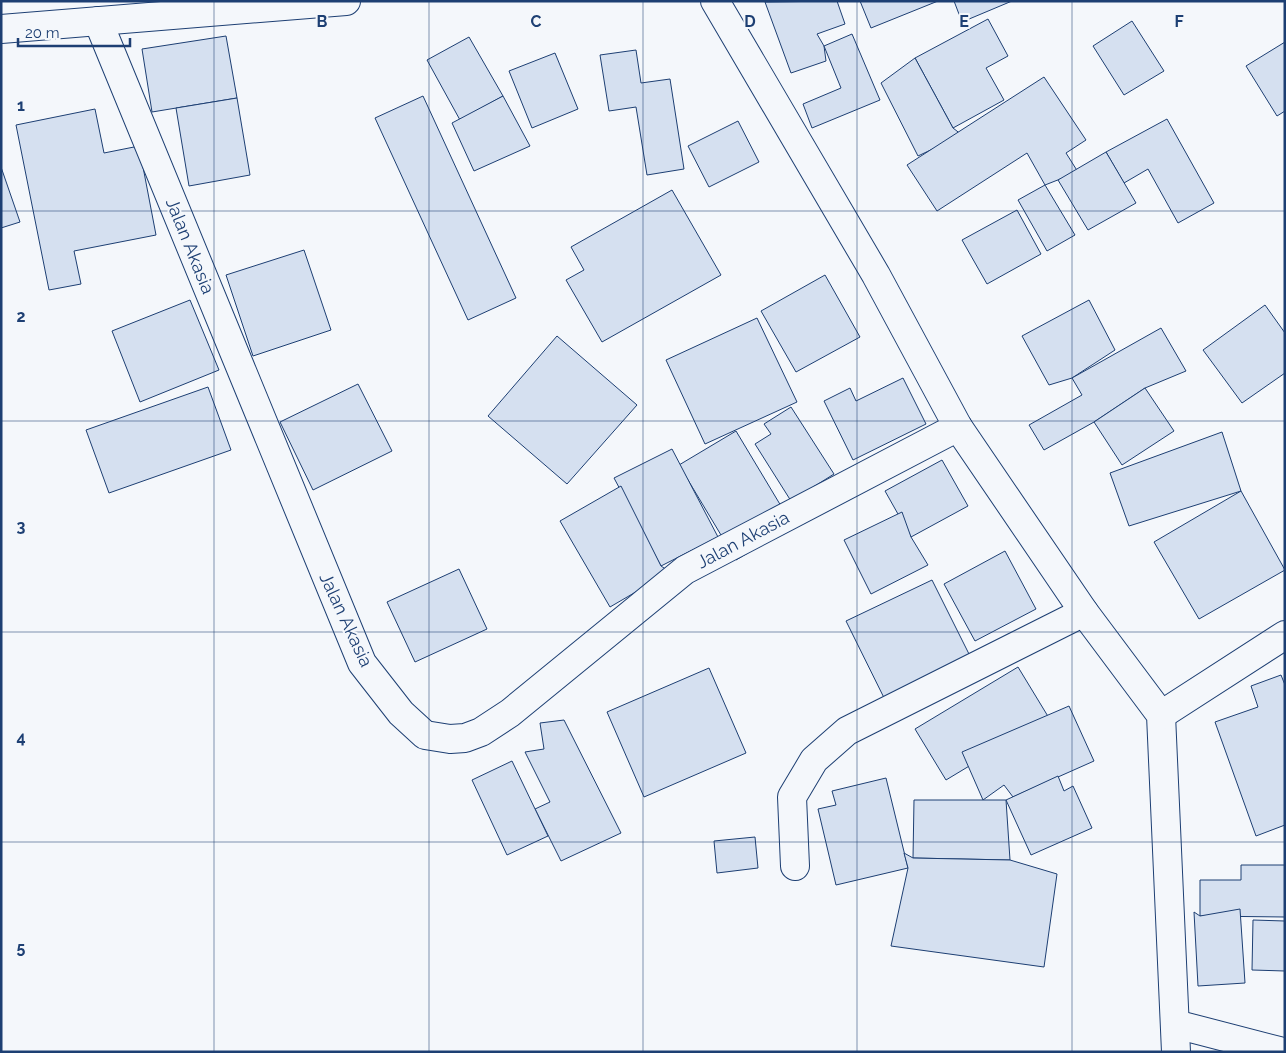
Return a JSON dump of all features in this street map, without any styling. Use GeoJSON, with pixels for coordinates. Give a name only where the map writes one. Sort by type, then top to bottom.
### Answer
{"type":"FeatureCollection","features":[{"type":"Feature","properties":{"kind":"street"},"geometry":{"type":"LineString","coordinates":[[1,28],[346,1]]}},
{"type":"Feature","properties":{"kind":"street"},"geometry":{"type":"LineString","coordinates":[[715,1],[876,274],[958,427],[1084,612],[1161,715],[1176,1052]]}},
{"type":"Feature","properties":{"kind":"street","name":"Jalan Akasia"},"geometry":{"type":"LineString","coordinates":[[98,21],[362,663],[401,713],[425,735],[450,739],[482,732],[510,713],[685,570],[958,427]]}},
{"type":"Feature","properties":{"kind":"street"},"geometry":{"type":"LineString","coordinates":[[795,866],[792,797],[814,760],[846,731],[1084,612]]}},
{"type":"Feature","properties":{"kind":"street"},"geometry":{"type":"LineString","coordinates":[[1161,715],[1285,635]]}},
{"type":"Feature","properties":{"kind":"street"},"geometry":{"type":"LineString","coordinates":[[1174,1024],[1283,1052]]}},
{"type":"Feature","properties":{"kind":"building"},"geometry":{"type":"Polygon","coordinates":[[[837,1],[845,24],[817,34],[824,46],[826,61],[791,73],[765,2],[837,1]]]}},
{"type":"Feature","properties":{"kind":"building"},"geometry":{"type":"Polygon","coordinates":[[[860,1],[938,1],[871,28],[860,1]]]}},
{"type":"Feature","properties":{"kind":"building"},"geometry":{"type":"Polygon","coordinates":[[[954,1],[1012,1],[962,22],[954,1]]]}},
{"type":"Feature","properties":{"kind":"building"},"geometry":{"type":"Polygon","coordinates":[[[988,19],[1008,56],[986,68],[1004,100],[953,128],[915,58],[988,19]]]}},
{"type":"Feature","properties":{"kind":"building"},"geometry":{"type":"Polygon","coordinates":[[[1132,21],[1164,71],[1124,95],[1093,46],[1132,21]]]}},
{"type":"Feature","properties":{"kind":"building"},"geometry":{"type":"Polygon","coordinates":[[[852,34],[880,100],[812,128],[803,104],[841,88],[824,46],[852,34]]]}},
{"type":"Feature","properties":{"kind":"building"},"geometry":{"type":"Polygon","coordinates":[[[226,36],[237,98],[152,112],[142,49],[226,36]]]}},
{"type":"Feature","properties":{"kind":"building"},"geometry":{"type":"Polygon","coordinates":[[[469,37],[503,96],[460,120],[427,60],[469,37]]]}},
{"type":"Feature","properties":{"kind":"building"},"geometry":{"type":"Polygon","coordinates":[[[1285,42],[1285,111],[1277,116],[1246,66],[1285,42]]]}},
{"type":"Feature","properties":{"kind":"building"},"geometry":{"type":"Polygon","coordinates":[[[636,50],[641,83],[670,79],[684,169],[647,175],[636,107],[609,111],[600,55],[636,50]]]}},
{"type":"Feature","properties":{"kind":"building"},"geometry":{"type":"Polygon","coordinates":[[[555,53],[578,109],[532,128],[509,71],[555,53]]]}},
{"type":"Feature","properties":{"kind":"building"},"geometry":{"type":"Polygon","coordinates":[[[915,58],[953,128],[962,135],[918,156],[881,83],[915,58]]]}},
{"type":"Feature","properties":{"kind":"building"},"geometry":{"type":"Polygon","coordinates":[[[1044,77],[1086,140],[1066,153],[1078,172],[1045,185],[1027,153],[937,211],[907,165],[1044,77]]]}},
{"type":"Feature","properties":{"kind":"building"},"geometry":{"type":"Polygon","coordinates":[[[423,96],[516,298],[468,320],[375,118],[423,96]]]}},
{"type":"Feature","properties":{"kind":"building"},"geometry":{"type":"Polygon","coordinates":[[[503,96],[530,146],[474,171],[452,123],[503,96]]]}},
{"type":"Feature","properties":{"kind":"building"},"geometry":{"type":"Polygon","coordinates":[[[237,98],[250,175],[189,186],[176,108],[237,98]]]}},
{"type":"Feature","properties":{"kind":"building"},"geometry":{"type":"Polygon","coordinates":[[[95,109],[104,153],[139,146],[156,235],[74,251],[81,284],[49,290],[16,125],[95,109]]]}},
{"type":"Feature","properties":{"kind":"building"},"geometry":{"type":"Polygon","coordinates":[[[1167,119],[1214,203],[1178,223],[1148,169],[1124,183],[1106,152],[1167,119]]]}},
{"type":"Feature","properties":{"kind":"building"},"geometry":{"type":"Polygon","coordinates":[[[738,121],[759,162],[709,187],[688,146],[738,121]]]}},
{"type":"Feature","properties":{"kind":"building"},"geometry":{"type":"Polygon","coordinates":[[[1106,152],[1136,203],[1088,230],[1058,180],[1106,152]]]}},
{"type":"Feature","properties":{"kind":"building"},"geometry":{"type":"Polygon","coordinates":[[[1,167],[20,222],[1,228],[1,167]]]}},
{"type":"Feature","properties":{"kind":"building"},"geometry":{"type":"Polygon","coordinates":[[[1045,185],[1075,235],[1047,251],[1018,200],[1045,185]]]}},
{"type":"Feature","properties":{"kind":"building"},"geometry":{"type":"Polygon","coordinates":[[[672,190],[721,275],[602,342],[566,280],[584,270],[571,247],[672,190]]]}},
{"type":"Feature","properties":{"kind":"building"},"geometry":{"type":"Polygon","coordinates":[[[1017,210],[1041,254],[987,284],[962,240],[1017,210]]]}},
{"type":"Feature","properties":{"kind":"building"},"geometry":{"type":"Polygon","coordinates":[[[304,250],[331,330],[253,356],[226,275],[304,250]]]}},
{"type":"Feature","properties":{"kind":"building"},"geometry":{"type":"Polygon","coordinates":[[[825,275],[860,337],[796,372],[761,311],[825,275]]]}},
{"type":"Feature","properties":{"kind":"building"},"geometry":{"type":"Polygon","coordinates":[[[190,300],[219,370],[140,402],[112,331],[190,300]]]}},
{"type":"Feature","properties":{"kind":"building"},"geometry":{"type":"Polygon","coordinates":[[[1089,300],[1115,350],[1072,378],[1049,385],[1022,336],[1089,300]]]}},
{"type":"Feature","properties":{"kind":"building"},"geometry":{"type":"Polygon","coordinates":[[[1265,305],[1285,333],[1285,373],[1242,403],[1203,350],[1265,305]]]}},
{"type":"Feature","properties":{"kind":"building"},"geometry":{"type":"Polygon","coordinates":[[[757,318],[797,402],[705,444],[666,360],[757,318]]]}},
{"type":"Feature","properties":{"kind":"building"},"geometry":{"type":"Polygon","coordinates":[[[1161,328],[1186,371],[1145,388],[1094,422],[1044,450],[1029,425],[1082,395],[1072,378],[1161,328]]]}},
{"type":"Feature","properties":{"kind":"building"},"geometry":{"type":"Polygon","coordinates":[[[557,336],[637,405],[567,484],[488,416],[557,336]]]}},
{"type":"Feature","properties":{"kind":"building"},"geometry":{"type":"Polygon","coordinates":[[[903,378],[926,424],[853,460],[824,401],[850,388],[856,401],[903,378]]]}},
{"type":"Feature","properties":{"kind":"building"},"geometry":{"type":"Polygon","coordinates":[[[358,384],[392,451],[313,490],[280,422],[358,384]]]}},
{"type":"Feature","properties":{"kind":"building"},"geometry":{"type":"Polygon","coordinates":[[[208,387],[231,450],[109,493],[86,430],[208,387]]]}},
{"type":"Feature","properties":{"kind":"building"},"geometry":{"type":"Polygon","coordinates":[[[1145,388],[1174,431],[1122,465],[1094,422],[1145,388]]]}},
{"type":"Feature","properties":{"kind":"building"},"geometry":{"type":"Polygon","coordinates":[[[791,407],[834,474],[791,501],[755,444],[771,434],[764,424],[791,407]]]}},
{"type":"Feature","properties":{"kind":"building"},"geometry":{"type":"Polygon","coordinates":[[[736,431],[793,526],[736,560],[679,465],[736,431]]]}},
{"type":"Feature","properties":{"kind":"building"},"geometry":{"type":"Polygon","coordinates":[[[1222,432],[1241,491],[1129,526],[1110,473],[1222,432]]]}},
{"type":"Feature","properties":{"kind":"building"},"geometry":{"type":"Polygon","coordinates":[[[672,449],[718,537],[661,566],[614,478],[672,449]]]}},
{"type":"Feature","properties":{"kind":"building"},"geometry":{"type":"Polygon","coordinates":[[[942,460],[968,506],[911,537],[885,491],[942,460]]]}},
{"type":"Feature","properties":{"kind":"building"},"geometry":{"type":"Polygon","coordinates":[[[621,486],[661,566],[670,572],[610,607],[560,521],[621,486]]]}},
{"type":"Feature","properties":{"kind":"building"},"geometry":{"type":"Polygon","coordinates":[[[1241,491],[1285,570],[1199,619],[1154,542],[1241,491]]]}},
{"type":"Feature","properties":{"kind":"building"},"geometry":{"type":"Polygon","coordinates":[[[902,512],[911,537],[928,565],[871,594],[844,540],[902,512]]]}},
{"type":"Feature","properties":{"kind":"building"},"geometry":{"type":"Polygon","coordinates":[[[1005,551],[1036,609],[975,641],[944,584],[1005,551]]]}},
{"type":"Feature","properties":{"kind":"building"},"geometry":{"type":"Polygon","coordinates":[[[459,569],[487,629],[415,662],[387,602],[459,569]]]}},
{"type":"Feature","properties":{"kind":"building"},"geometry":{"type":"Polygon","coordinates":[[[932,580],[981,678],[895,720],[846,621],[932,580]]]}},
{"type":"Feature","properties":{"kind":"building"},"geometry":{"type":"Polygon","coordinates":[[[1018,667],[1049,718],[946,780],[915,729],[1018,667]]]}},
{"type":"Feature","properties":{"kind":"building"},"geometry":{"type":"Polygon","coordinates":[[[709,668],[746,753],[644,797],[607,712],[709,668]]]}},
{"type":"Feature","properties":{"kind":"building"},"geometry":{"type":"Polygon","coordinates":[[[1281,675],[1285,685],[1285,825],[1256,836],[1215,722],[1258,707],[1251,686],[1281,675]]]}},
{"type":"Feature","properties":{"kind":"building"},"geometry":{"type":"Polygon","coordinates":[[[1069,706],[1094,761],[1013,797],[1004,785],[983,800],[962,752],[1069,706]]]}},
{"type":"Feature","properties":{"kind":"building"},"geometry":{"type":"Polygon","coordinates":[[[564,720],[621,833],[561,861],[535,809],[550,802],[525,752],[544,749],[540,723],[564,720]]]}},
{"type":"Feature","properties":{"kind":"building"},"geometry":{"type":"Polygon","coordinates":[[[512,761],[548,836],[507,855],[472,780],[512,761]]]}},
{"type":"Feature","properties":{"kind":"building"},"geometry":{"type":"Polygon","coordinates":[[[1058,776],[1064,791],[1073,786],[1092,828],[1031,855],[1006,800],[1058,776]]]}},
{"type":"Feature","properties":{"kind":"building"},"geometry":{"type":"Polygon","coordinates":[[[886,778],[908,868],[836,885],[818,809],[836,805],[832,791],[886,778]]]}},
{"type":"Feature","properties":{"kind":"building"},"geometry":{"type":"Polygon","coordinates":[[[914,800],[1006,800],[1010,860],[913,858],[914,800]]]}},
{"type":"Feature","properties":{"kind":"building"},"geometry":{"type":"Polygon","coordinates":[[[755,837],[758,868],[717,873],[714,841],[755,837]]]}},
{"type":"Feature","properties":{"kind":"building"},"geometry":{"type":"Polygon","coordinates":[[[904,853],[913,858],[1010,860],[1057,874],[1044,967],[891,946],[908,868],[904,853]]]}},
{"type":"Feature","properties":{"kind":"building"},"geometry":{"type":"Polygon","coordinates":[[[1241,865],[1285,865],[1285,917],[1200,916],[1200,880],[1241,880],[1241,865]]]}},
{"type":"Feature","properties":{"kind":"building"},"geometry":{"type":"Polygon","coordinates":[[[1240,909],[1245,983],[1198,986],[1194,912],[1200,916],[1240,909]]]}},
{"type":"Feature","properties":{"kind":"building"},"geometry":{"type":"Polygon","coordinates":[[[1253,920],[1285,921],[1285,971],[1252,970],[1253,920]]]}}]}
